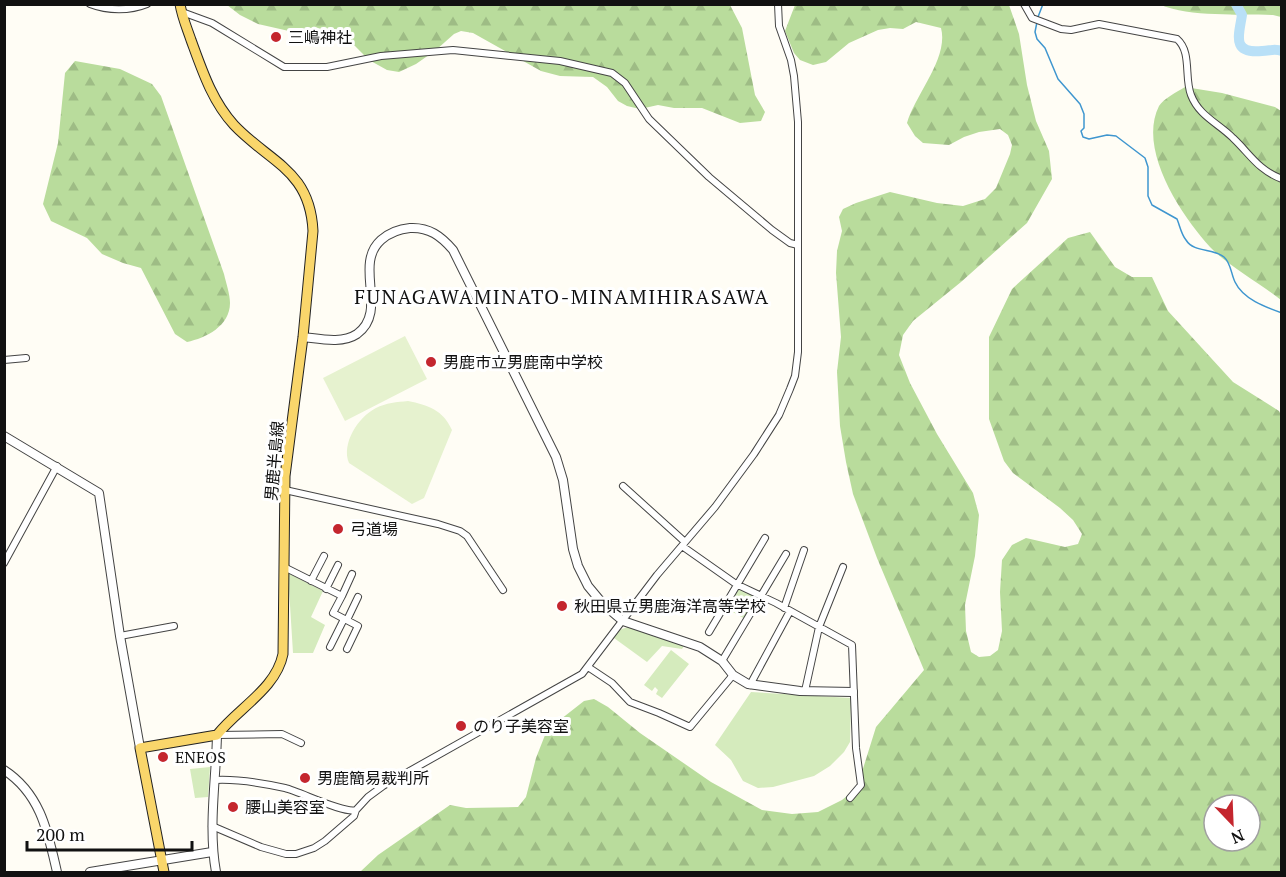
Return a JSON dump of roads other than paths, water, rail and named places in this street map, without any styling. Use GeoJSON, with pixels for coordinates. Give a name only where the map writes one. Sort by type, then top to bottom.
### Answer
{"type":"FeatureCollection","features":[{"type":"Feature","properties":{"kind":"main road","name":"男鹿半島線"},"geometry":{"type":"LineString","coordinates":[[181,8],[202,71],[217,103],[234,125],[292,175],[308,200],[313,231],[285,490],[281,666],[267,684],[217,735]]}},
{"type":"Feature","properties":{"kind":"main road"},"geometry":{"type":"LineString","coordinates":[[164,873],[140,748],[217,735]]}},
{"type":"Feature","properties":{"kind":"street"},"geometry":{"type":"LineString","coordinates":[[90,4],[102,8],[127,9],[136,9],[147,4]]}},
{"type":"Feature","properties":{"kind":"street"},"geometry":{"type":"LineString","coordinates":[[212,826],[261,847],[286,854],[296,854],[314,848],[354,816],[356,810],[383,786],[549,695],[582,674],[657,575],[744,470],[779,415],[795,376],[798,352],[798,122],[794,76],[779,26],[778,4]]}},
{"type":"Feature","properties":{"kind":"street"},"geometry":{"type":"LineString","coordinates":[[1024,4],[1032,18],[1061,29],[1071,30],[1099,24],[1177,39],[1185,49],[1188,86],[1199,110],[1210,121],[1232,136],[1251,160],[1269,174],[1281,179]]}},
{"type":"Feature","properties":{"kind":"street"},"geometry":{"type":"LineString","coordinates":[[181,8],[212,23],[273,61],[289,67],[327,67],[381,56],[453,50],[561,61],[612,73],[625,83],[656,126],[710,177],[772,230],[789,243],[798,245]]}},
{"type":"Feature","properties":{"kind":"street"},"geometry":{"type":"LineString","coordinates":[[303,337],[345,339],[358,333],[369,320],[371,310],[370,255],[385,236],[403,228],[416,228],[428,230],[443,238],[453,250],[556,457],[563,480],[573,549],[578,566],[588,586],[603,604],[623,621],[700,647],[722,661],[733,675],[750,684],[805,692],[853,692]]}},
{"type":"Feature","properties":{"kind":"street"},"geometry":{"type":"LineString","coordinates":[[4,360],[26,358]]}},
{"type":"Feature","properties":{"kind":"street"},"geometry":{"type":"LineString","coordinates":[[4,436],[99,493],[120,636],[140,748]]}},
{"type":"Feature","properties":{"kind":"street"},"geometry":{"type":"LineString","coordinates":[[4,447],[14,442]]}},
{"type":"Feature","properties":{"kind":"street"},"geometry":{"type":"LineString","coordinates":[[4,563],[57,466]]}},
{"type":"Feature","properties":{"kind":"street"},"geometry":{"type":"LineString","coordinates":[[623,486],[684,544],[736,584],[852,645],[856,748],[861,785],[850,798]]}},
{"type":"Feature","properties":{"kind":"street"},"geometry":{"type":"LineString","coordinates":[[285,490],[460,531],[467,536],[503,590]]}},
{"type":"Feature","properties":{"kind":"street"},"geometry":{"type":"LineString","coordinates":[[709,632],[765,538]]}},
{"type":"Feature","properties":{"kind":"street"},"geometry":{"type":"LineString","coordinates":[[750,684],[787,609],[804,550]]}},
{"type":"Feature","properties":{"kind":"street"},"geometry":{"type":"LineString","coordinates":[[722,661],[786,554]]}},
{"type":"Feature","properties":{"kind":"street"},"geometry":{"type":"LineString","coordinates":[[311,581],[324,556]]}},
{"type":"Feature","properties":{"kind":"street"},"geometry":{"type":"LineString","coordinates":[[326,589],[338,565]]}},
{"type":"Feature","properties":{"kind":"street"},"geometry":{"type":"LineString","coordinates":[[284,567],[342,596]]}},
{"type":"Feature","properties":{"kind":"street"},"geometry":{"type":"LineString","coordinates":[[805,692],[819,627],[843,567]]}},
{"type":"Feature","properties":{"kind":"street"},"geometry":{"type":"LineString","coordinates":[[347,649],[358,626],[333,613],[352,574]]}},
{"type":"Feature","properties":{"kind":"street"},"geometry":{"type":"LineString","coordinates":[[330,647],[358,597]]}},
{"type":"Feature","properties":{"kind":"street"},"geometry":{"type":"LineString","coordinates":[[120,636],[174,626]]}},
{"type":"Feature","properties":{"kind":"street"},"geometry":{"type":"LineString","coordinates":[[588,667],[612,683],[630,702],[660,712],[690,728],[733,675]]}},
{"type":"Feature","properties":{"kind":"street"},"geometry":{"type":"LineString","coordinates":[[216,873],[212,852],[212,826],[217,735],[282,734],[301,743]]}},
{"type":"Feature","properties":{"kind":"street"},"geometry":{"type":"LineString","coordinates":[[4,770],[22,784],[36,803],[47,830],[57,873]]}},
{"type":"Feature","properties":{"kind":"street"},"geometry":{"type":"LineString","coordinates":[[216,780],[233,779],[276,786],[306,794],[347,811],[356,810]]}},
{"type":"Feature","properties":{"kind":"street"},"geometry":{"type":"LineString","coordinates":[[95,872],[212,852]]}},
{"type":"Feature","properties":{"kind":"waterway"},"geometry":{"type":"LineString","coordinates":[[1038,17],[1043,4]]}},
{"type":"Feature","properties":{"kind":"waterway"},"geometry":{"type":"LineString","coordinates":[[1236,4],[1242,15],[1239,36],[1241,46],[1252,51],[1282,51]]}},
{"type":"Feature","properties":{"kind":"waterway"},"geometry":{"type":"LineString","coordinates":[[1037,22],[1035,32],[1037,39],[1045,48],[1058,79],[1080,104],[1084,114],[1084,128],[1081,131],[1083,137],[1089,139],[1107,135],[1116,136],[1145,158],[1148,167],[1148,196],[1152,205],[1177,219],[1189,244],[1224,257],[1230,265],[1235,282],[1249,298],[1282,313]]}},
{"type":"Feature","properties":{"kind":"place","name":"三嶋神社"},"geometry":{"type":"Point","coordinates":[276,37]}},
{"type":"Feature","properties":{"kind":"place","name":"男鹿市立男鹿南中学校"},"geometry":{"type":"Point","coordinates":[431,362]}},
{"type":"Feature","properties":{"kind":"place","name":"弓道場"},"geometry":{"type":"Point","coordinates":[338,529]}},
{"type":"Feature","properties":{"kind":"place","name":"秋田県立男鹿海洋高等学校"},"geometry":{"type":"Point","coordinates":[562,606]}},
{"type":"Feature","properties":{"kind":"place","name":"のり子美容室"},"geometry":{"type":"Point","coordinates":[461,726]}},
{"type":"Feature","properties":{"kind":"place","name":"ENEOS"},"geometry":{"type":"Point","coordinates":[163,757]}},
{"type":"Feature","properties":{"kind":"place","name":"男鹿簡易裁判所"},"geometry":{"type":"Point","coordinates":[305,778]}},
{"type":"Feature","properties":{"kind":"place","name":"腰山美容室"},"geometry":{"type":"Point","coordinates":[233,807]}},
{"type":"Feature","properties":{"kind":"district","name":"FUNAGAWAMINATO-MINAMIHIRASAWA"},"geometry":{"type":"Point","coordinates":[562,296]}}]}
